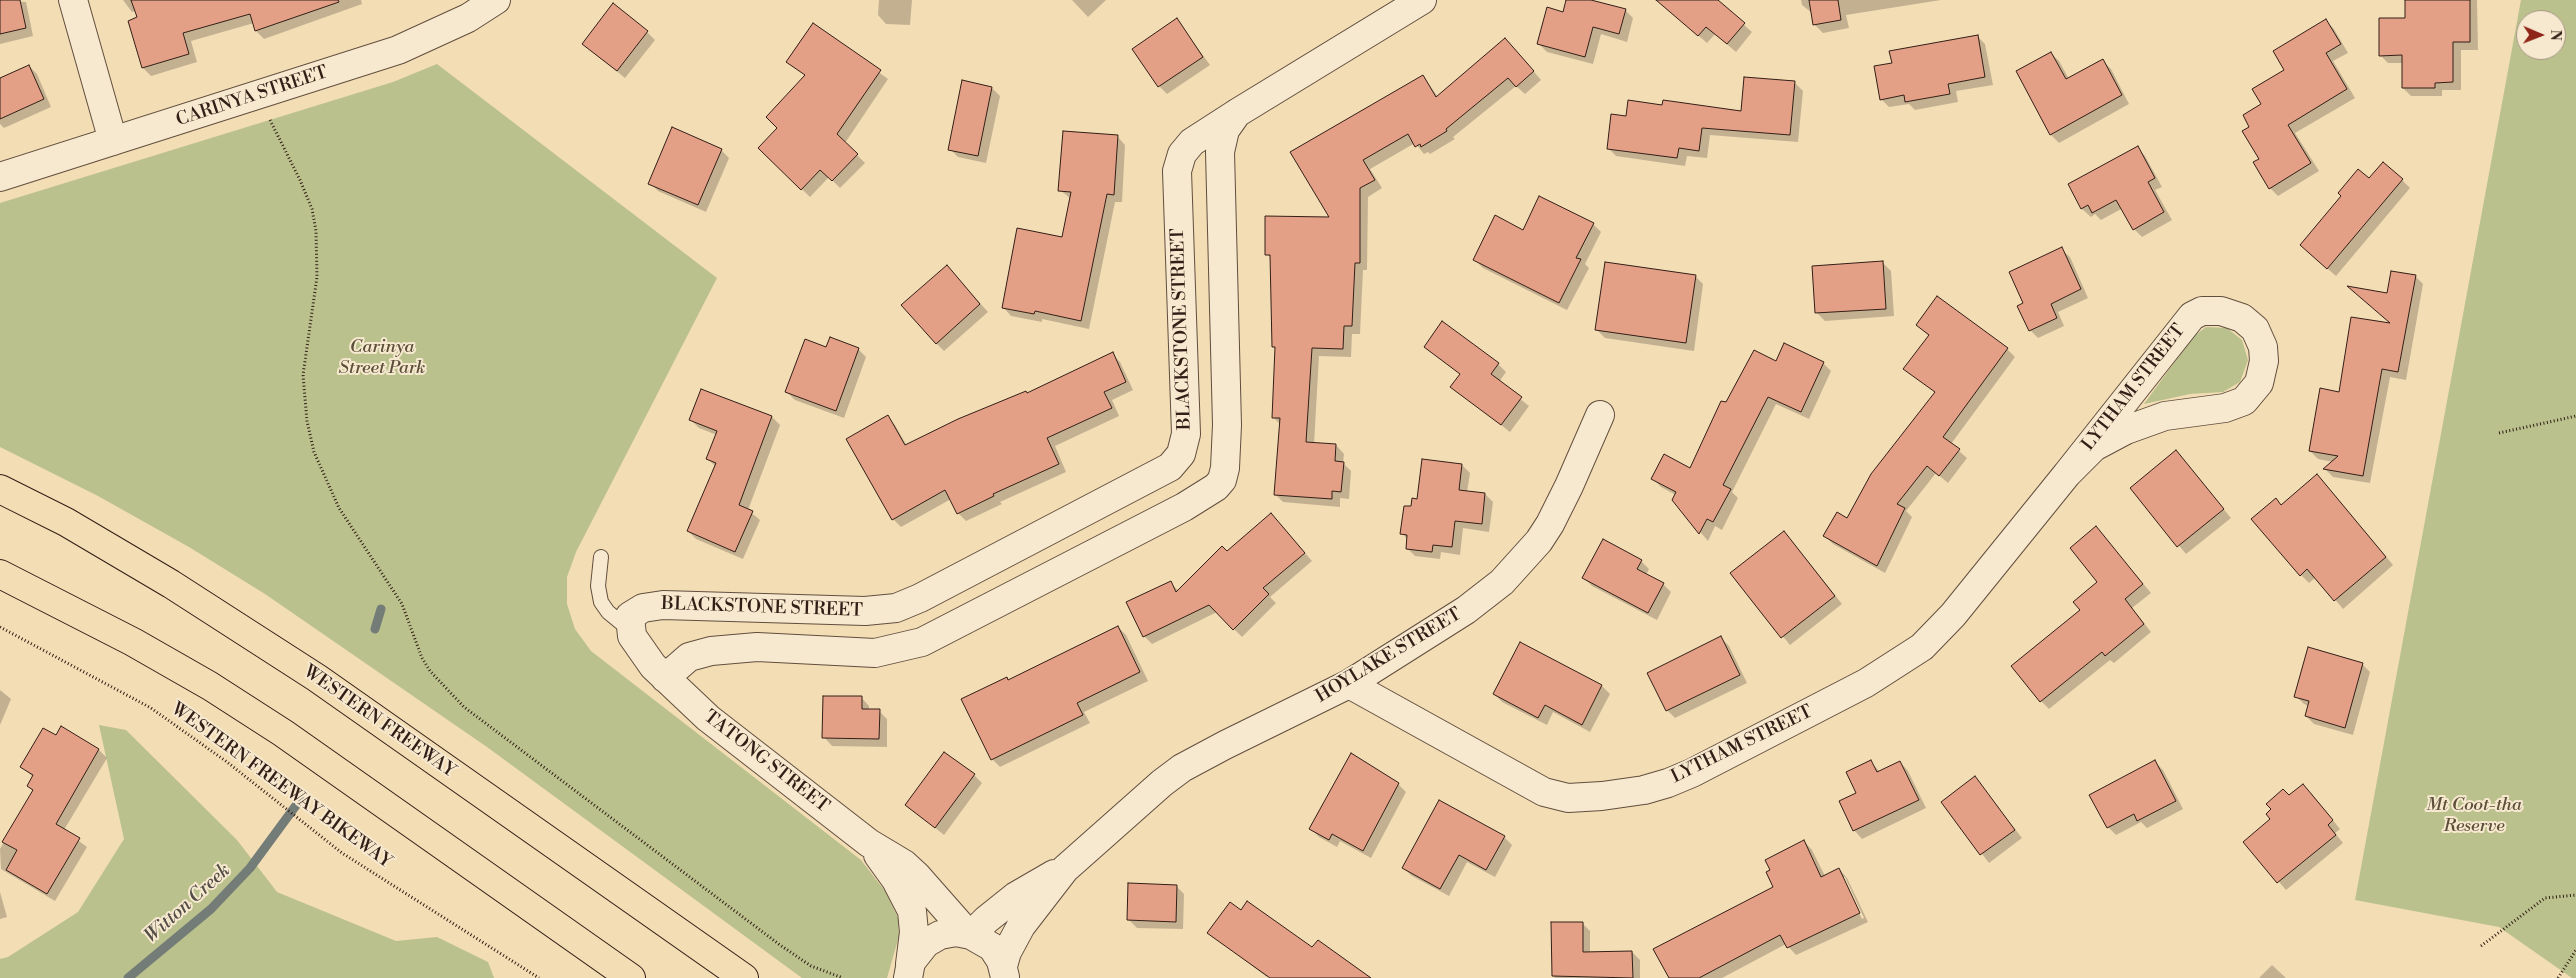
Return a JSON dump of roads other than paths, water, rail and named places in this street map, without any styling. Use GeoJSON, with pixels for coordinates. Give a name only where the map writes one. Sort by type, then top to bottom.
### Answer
{"type":"FeatureCollection","features":[{"type":"Feature","properties":{"kind":"highway","name":"WESTERN FREEWAY"},"geometry":{"type":"LineString","coordinates":[[0,489],[90,536],[171,584],[317,678],[744,978]]}},
{"type":"Feature","properties":{"kind":"highway"},"geometry":{"type":"LineString","coordinates":[[0,574],[133,642],[226,696],[284,733],[630,978]]}},
{"type":"Feature","properties":{"kind":"street"},"geometry":{"type":"LineString","coordinates":[[73,0],[113,141]]}},
{"type":"Feature","properties":{"kind":"street","name":"CARINYA STREET"},"geometry":{"type":"LineString","coordinates":[[0,177],[398,50],[468,18],[496,0]]}},
{"type":"Feature","properties":{"kind":"street","name":"BLACKSTONE STREET"},"geometry":{"type":"LineString","coordinates":[[630,631],[629,622],[632,614],[652,605],[865,612],[896,608],[920,598],[1170,467],[1181,454],[1186,434],[1178,164],[1184,151],[1192,142],[1236,113],[1422,0]]}},
{"type":"Feature","properties":{"kind":"street"},"geometry":{"type":"LineString","coordinates":[[630,631],[643,654],[665,678],[688,658],[711,651],[757,647],[875,653],[922,642],[1190,504],[1216,487],[1222,480],[1225,468],[1227,425],[1220,152],[1226,130],[1236,113]]}},
{"type":"Feature","properties":{"kind":"street","name":"LYTHAM STREET"},"geometry":{"type":"LineString","coordinates":[[1349,684],[1544,792],[1568,798],[1582,798],[1644,790],[1692,773],[1866,683],[1911,655],[1953,615],[2192,316],[2202,311],[2221,311],[2242,318],[2255,329],[2263,346],[2263,368],[2259,383],[2244,401],[2225,408],[2165,416],[2126,430],[2094,447],[2067,474]]}},
{"type":"Feature","properties":{"kind":"street","name":"HOYLAKE STREET"},"geometry":{"type":"LineString","coordinates":[[1005,974],[1007,952],[1021,926],[1065,869],[1162,782],[1182,768],[1349,684],[1472,606],[1516,568],[1539,540],[1560,505],[1600,415]]}},
{"type":"Feature","properties":{"kind":"street","name":"TATONG STREET"},"geometry":{"type":"LineString","coordinates":[[665,678],[708,718],[869,843],[904,864],[970,934]]}},
{"type":"Feature","properties":{"kind":"street","name":"TATONG STREET"},"geometry":{"type":"LineString","coordinates":[[869,843],[896,880],[912,911],[914,932],[908,975]]}},
{"type":"Feature","properties":{"kind":"street","name":"HOYLAKE STREET"},"geometry":{"type":"LineString","coordinates":[[970,934],[1016,896],[1065,869]]}},
{"type":"Feature","properties":{"kind":"street"},"geometry":{"type":"LineString","coordinates":[[908,975],[915,954],[933,938],[948,933],[970,934],[992,947],[1005,974]]}},
{"type":"Feature","properties":{"kind":"lane"},"geometry":{"type":"LineString","coordinates":[[601,557],[598,586],[601,602],[608,612],[630,631]]}},
{"type":"Feature","properties":{"kind":"waterway","name":"Witton Creek"},"geometry":{"type":"LineString","coordinates":[[375,629],[381,609]]}},
{"type":"Feature","properties":{"kind":"waterway","name":"Witton Creek"},"geometry":{"type":"LineString","coordinates":[[128,978],[211,909],[250,868],[300,800]]}},
{"type":"Feature","properties":{"kind":"park label","name":"Carinya Street Park"},"geometry":{"type":"Point","coordinates":[382,358]}},
{"type":"Feature","properties":{"kind":"park label","name":"Mt Coot-tha Reserve"},"geometry":{"type":"Point","coordinates":[2474,816]}}]}
